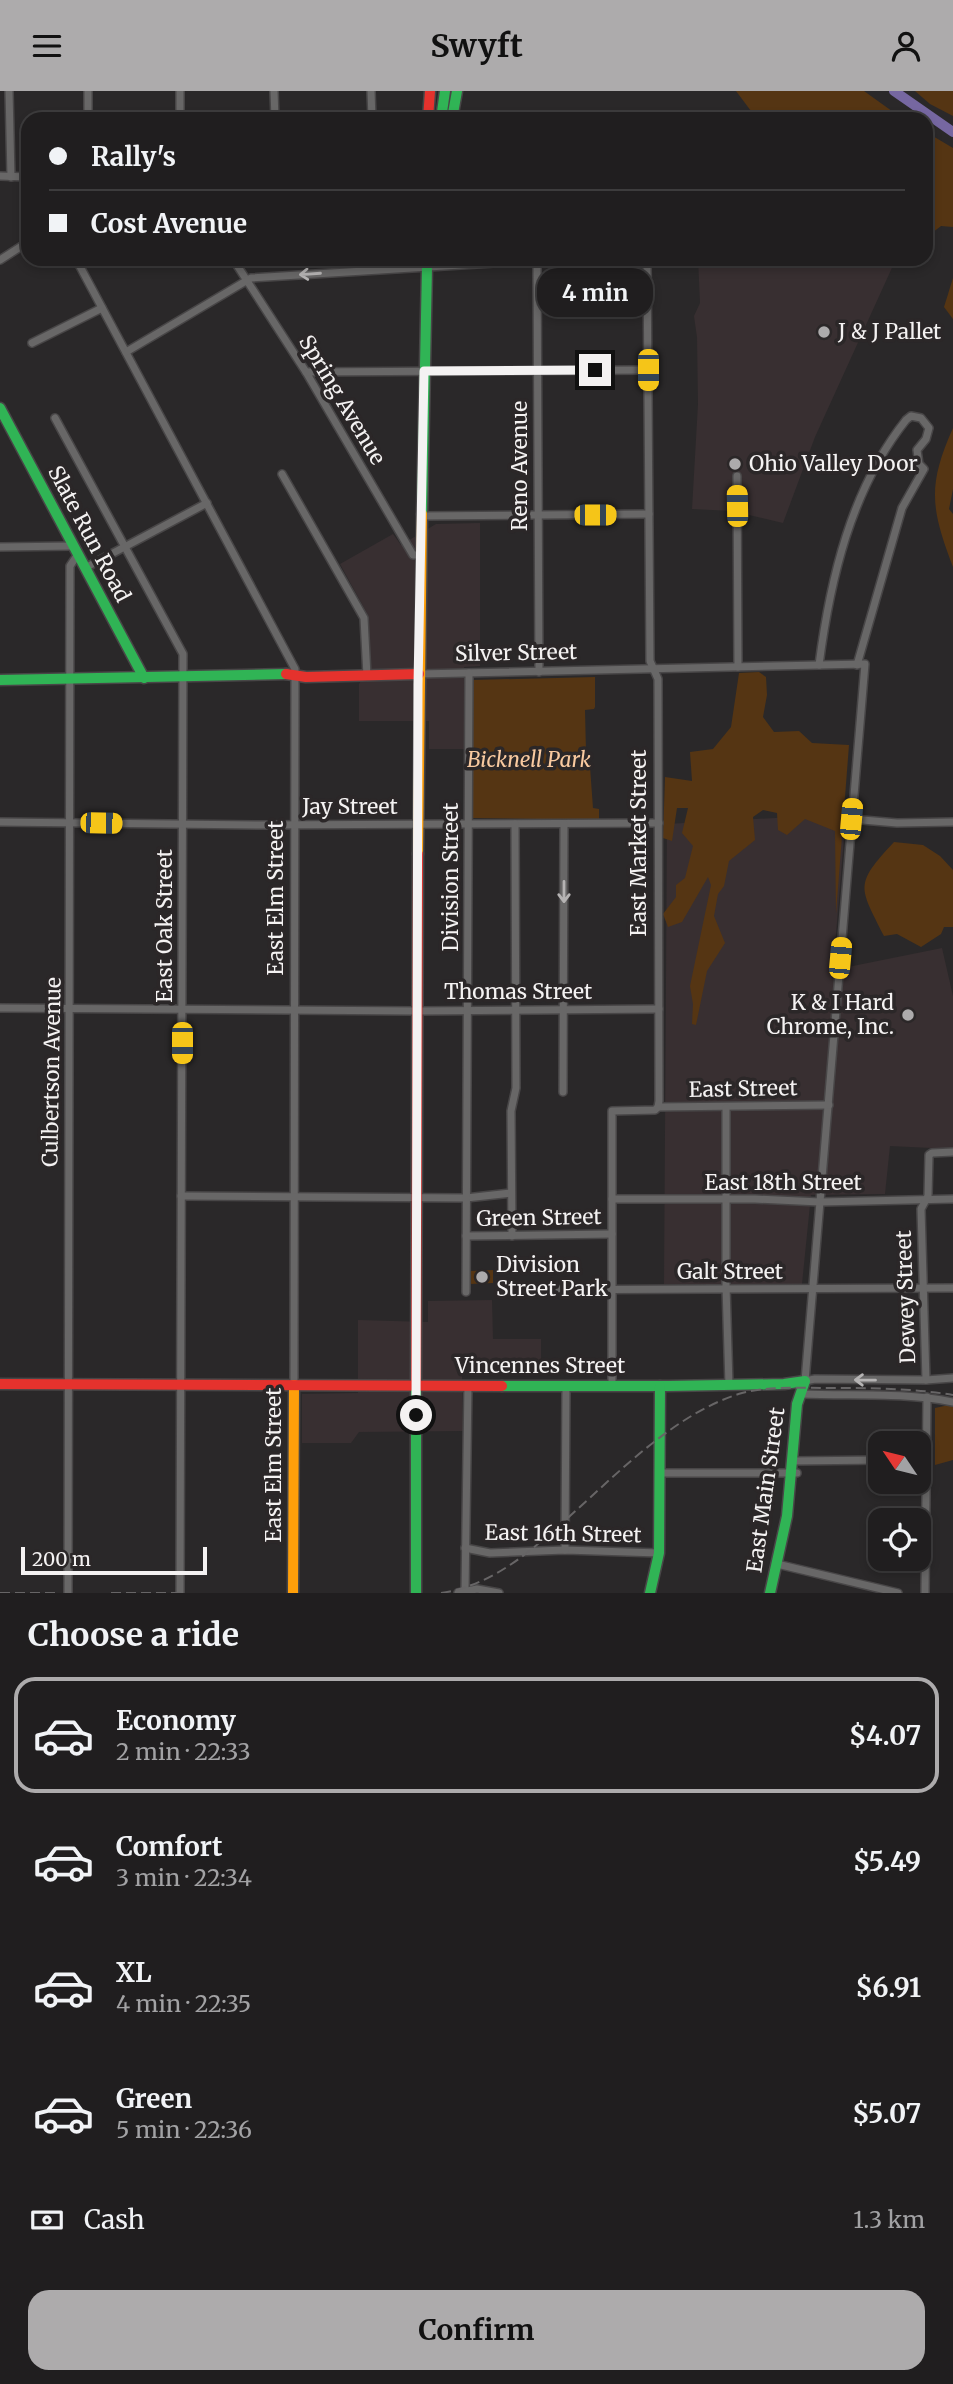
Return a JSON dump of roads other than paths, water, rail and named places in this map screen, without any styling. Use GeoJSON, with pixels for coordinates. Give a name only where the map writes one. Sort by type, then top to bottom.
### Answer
{"type":"FeatureCollection","features":[{"type":"Feature","properties":{"kind":"main road"},"geometry":{"type":"LineString","coordinates":[[428,112],[430,91]]}},
{"type":"Feature","properties":{"kind":"main road"},"geometry":{"type":"LineString","coordinates":[[442,112],[445,91]]}},
{"type":"Feature","properties":{"kind":"main road"},"geometry":{"type":"LineString","coordinates":[[453,112],[457,91]]}},
{"type":"Feature","properties":{"kind":"main road"},"geometry":{"type":"LineString","coordinates":[[416,1593],[419,674],[427,266]]}},
{"type":"Feature","properties":{"kind":"main road","name":"Slate Run Road"},"geometry":{"type":"LineString","coordinates":[[0,408],[144,678]]}},
{"type":"Feature","properties":{"kind":"main road","name":"Silver Street"},"geometry":{"type":"LineString","coordinates":[[0,680],[419,674]]}},
{"type":"Feature","properties":{"kind":"main road","name":"Vincennes Street"},"geometry":{"type":"LineString","coordinates":[[0,1384],[660,1386],[805,1381]]}},
{"type":"Feature","properties":{"kind":"main road","name":"East Main Street"},"geometry":{"type":"LineString","coordinates":[[770,1593],[793,1515],[795,1467],[805,1381]]}},
{"type":"Feature","properties":{"kind":"main road","name":"East Elm Street"},"geometry":{"type":"LineString","coordinates":[[293,1593],[294,1385]]}},
{"type":"Feature","properties":{"kind":"main road"},"geometry":{"type":"LineString","coordinates":[[650,1593],[659,1553],[660,1386]]}},
{"type":"Feature","properties":{"kind":"main road","name":"East Main Street"},"geometry":{"type":"LineString","coordinates":[[776,1593],[780,1565]]}},
{"type":"Feature","properties":{"kind":"street"},"geometry":{"type":"LineString","coordinates":[[9,91],[11,177]]}},
{"type":"Feature","properties":{"kind":"street"},"geometry":{"type":"LineString","coordinates":[[88,91],[88,112]]}},
{"type":"Feature","properties":{"kind":"street"},"geometry":{"type":"LineString","coordinates":[[180,91],[180,112]]}},
{"type":"Feature","properties":{"kind":"street"},"geometry":{"type":"LineString","coordinates":[[274,91],[275,112]]}},
{"type":"Feature","properties":{"kind":"street"},"geometry":{"type":"LineString","coordinates":[[372,91],[372,112]]}},
{"type":"Feature","properties":{"kind":"street"},"geometry":{"type":"LineString","coordinates":[[0,176],[21,177]]}},
{"type":"Feature","properties":{"kind":"street"},"geometry":{"type":"LineString","coordinates":[[0,260],[21,246]]}},
{"type":"Feature","properties":{"kind":"street","name":"East Elm Street"},"geometry":{"type":"LineString","coordinates":[[80,266],[295,669],[294,1385]]}},
{"type":"Feature","properties":{"kind":"street","name":"Spring Avenue"},"geometry":{"type":"LineString","coordinates":[[238,266],[306,372],[413,555],[421,555]]}},
{"type":"Feature","properties":{"kind":"street"},"geometry":{"type":"LineString","coordinates":[[126,352],[246,279],[384,266]]}},
{"type":"Feature","properties":{"kind":"street","name":"Reno Avenue"},"geometry":{"type":"LineString","coordinates":[[537,266],[539,672]]}},
{"type":"Feature","properties":{"kind":"street","name":"East Market Street"},"geometry":{"type":"LineString","coordinates":[[647,266],[650,661],[658,679],[658,1107]]}},
{"type":"Feature","properties":{"kind":"street"},"geometry":{"type":"LineString","coordinates":[[32,343],[102,308]]}},
{"type":"Feature","properties":{"kind":"street"},"geometry":{"type":"LineString","coordinates":[[306,372],[648,370]]}},
{"type":"Feature","properties":{"kind":"street"},"geometry":{"type":"LineString","coordinates":[[805,1381],[829,1105],[861,665],[902,508],[925,469],[919,464],[917,450],[926,439],[929,428],[921,418],[911,416],[906,420],[863,487],[835,575],[819,665]]}},
{"type":"Feature","properties":{"kind":"street","name":"East Oak Street"},"geometry":{"type":"LineString","coordinates":[[55,418],[183,654],[180,1593]]}},
{"type":"Feature","properties":{"kind":"street"},"geometry":{"type":"LineString","coordinates":[[282,474],[364,618],[367,676]]}},
{"type":"Feature","properties":{"kind":"street"},"geometry":{"type":"LineString","coordinates":[[737,476],[738,667]]}},
{"type":"Feature","properties":{"kind":"street"},"geometry":{"type":"LineString","coordinates":[[85,568],[206,503]]}},
{"type":"Feature","properties":{"kind":"street"},"geometry":{"type":"LineString","coordinates":[[422,516],[649,514]]}},
{"type":"Feature","properties":{"kind":"street"},"geometry":{"type":"LineString","coordinates":[[0,547],[75,550]]}},
{"type":"Feature","properties":{"kind":"street","name":"Culbertson Avenue"},"geometry":{"type":"LineString","coordinates":[[68,1593],[70,566],[75,550]]}},
{"type":"Feature","properties":{"kind":"street","name":"Silver Street"},"geometry":{"type":"LineString","coordinates":[[419,674],[861,665]]}},
{"type":"Feature","properties":{"kind":"street","name":"Division Street"},"geometry":{"type":"LineString","coordinates":[[466,1292],[469,673]]}},
{"type":"Feature","properties":{"kind":"street"},"geometry":{"type":"LineString","coordinates":[[851,819],[897,823],[953,823]]}},
{"type":"Feature","properties":{"kind":"street","name":"Jay Street"},"geometry":{"type":"LineString","coordinates":[[0,822],[183,825],[659,823]]}},
{"type":"Feature","properties":{"kind":"street"},"geometry":{"type":"LineString","coordinates":[[512,1236],[511,1111],[516,1088],[515,824]]}},
{"type":"Feature","properties":{"kind":"street"},"geometry":{"type":"LineString","coordinates":[[563,1092],[564,824]]}},
{"type":"Feature","properties":{"kind":"street","name":"Thomas Street"},"geometry":{"type":"LineString","coordinates":[[0,1008],[417,1011],[659,1009]]}},
{"type":"Feature","properties":{"kind":"street","name":"East Street"},"geometry":{"type":"LineString","coordinates":[[658,1107],[829,1105]]}},
{"type":"Feature","properties":{"kind":"street"},"geometry":{"type":"LineString","coordinates":[[612,1385],[612,1111],[649,1110],[658,1107]]}},
{"type":"Feature","properties":{"kind":"street"},"geometry":{"type":"LineString","coordinates":[[726,1108],[729,1385]]}},
{"type":"Feature","properties":{"kind":"street","name":"Dewey Street"},"geometry":{"type":"LineString","coordinates":[[926,1380],[921,1209],[926,1200],[929,1155],[953,1152]]}},
{"type":"Feature","properties":{"kind":"street"},"geometry":{"type":"LineString","coordinates":[[181,1196],[466,1198],[512,1193]]}},
{"type":"Feature","properties":{"kind":"street","name":"East 18th Street"},"geometry":{"type":"LineString","coordinates":[[612,1199],[820,1202],[953,1199]]}},
{"type":"Feature","properties":{"kind":"street","name":"Green Street"},"geometry":{"type":"LineString","coordinates":[[466,1237],[612,1234]]}},
{"type":"Feature","properties":{"kind":"street","name":"Galt Street"},"geometry":{"type":"LineString","coordinates":[[508,1290],[953,1288]]}},
{"type":"Feature","properties":{"kind":"street","name":"Vincennes Street"},"geometry":{"type":"LineString","coordinates":[[805,1381],[953,1378]]}},
{"type":"Feature","properties":{"kind":"street"},"geometry":{"type":"LineString","coordinates":[[465,1592],[468,1385]]}},
{"type":"Feature","properties":{"kind":"street"},"geometry":{"type":"LineString","coordinates":[[565,1550],[566,1386]]}},
{"type":"Feature","properties":{"kind":"street"},"geometry":{"type":"LineString","coordinates":[[802,1394],[882,1394],[953,1402]]}},
{"type":"Feature","properties":{"kind":"street"},"geometry":{"type":"LineString","coordinates":[[924,1431],[927,1397]]}},
{"type":"Feature","properties":{"kind":"street"},"geometry":{"type":"LineString","coordinates":[[660,1473],[868,1461]]}},
{"type":"Feature","properties":{"kind":"street"},"geometry":{"type":"LineString","coordinates":[[923,1495],[925,1593]]}},
{"type":"Feature","properties":{"kind":"street","name":"East 16th Street"},"geometry":{"type":"LineString","coordinates":[[465,1548],[490,1553],[565,1550],[659,1553]]}},
{"type":"Feature","properties":{"kind":"street"},"geometry":{"type":"LineString","coordinates":[[780,1565],[898,1593]]}},
{"type":"Feature","properties":{"kind":"street"},"geometry":{"type":"LineString","coordinates":[[458,1593],[477,1589],[499,1593]]}},
{"type":"Feature","properties":{"kind":"waterway"},"geometry":{"type":"LineString","coordinates":[[894,91],[924,112]]}},
{"type":"Feature","properties":{"kind":"waterway"},"geometry":{"type":"LineString","coordinates":[[933,118],[953,132]]}},
{"type":"Feature","properties":{"kind":"railway"},"geometry":{"type":"LineString","coordinates":[[441,1593],[478,1582],[511,1564],[542,1541],[650,1445],[695,1414],[718,1402],[742,1393],[784,1388],[890,1389],[953,1395]]}},
{"type":"Feature","properties":{"kind":"railway"},"geometry":{"type":"LineString","coordinates":[[0,1593],[60,1593]]}},
{"type":"Feature","properties":{"kind":"railway"},"geometry":{"type":"LineString","coordinates":[[111,1593],[184,1593]]}},
{"type":"Feature","properties":{"kind":"place","name":"J & J Pallet"},"geometry":{"type":"Point","coordinates":[824,332]}},
{"type":"Feature","properties":{"kind":"place","name":"Ohio Valley Door"},"geometry":{"type":"Point","coordinates":[735,464]}},
{"type":"Feature","properties":{"kind":"place","name":"K & I Hard Chrome, Inc."},"geometry":{"type":"Point","coordinates":[908,1015]}},
{"type":"Feature","properties":{"kind":"place","name":"Division Street Park"},"geometry":{"type":"Point","coordinates":[482,1277]}},
{"type":"Feature","properties":{"kind":"park label","name":"Bicknell Park"},"geometry":{"type":"Point","coordinates":[529,760]}}]}
